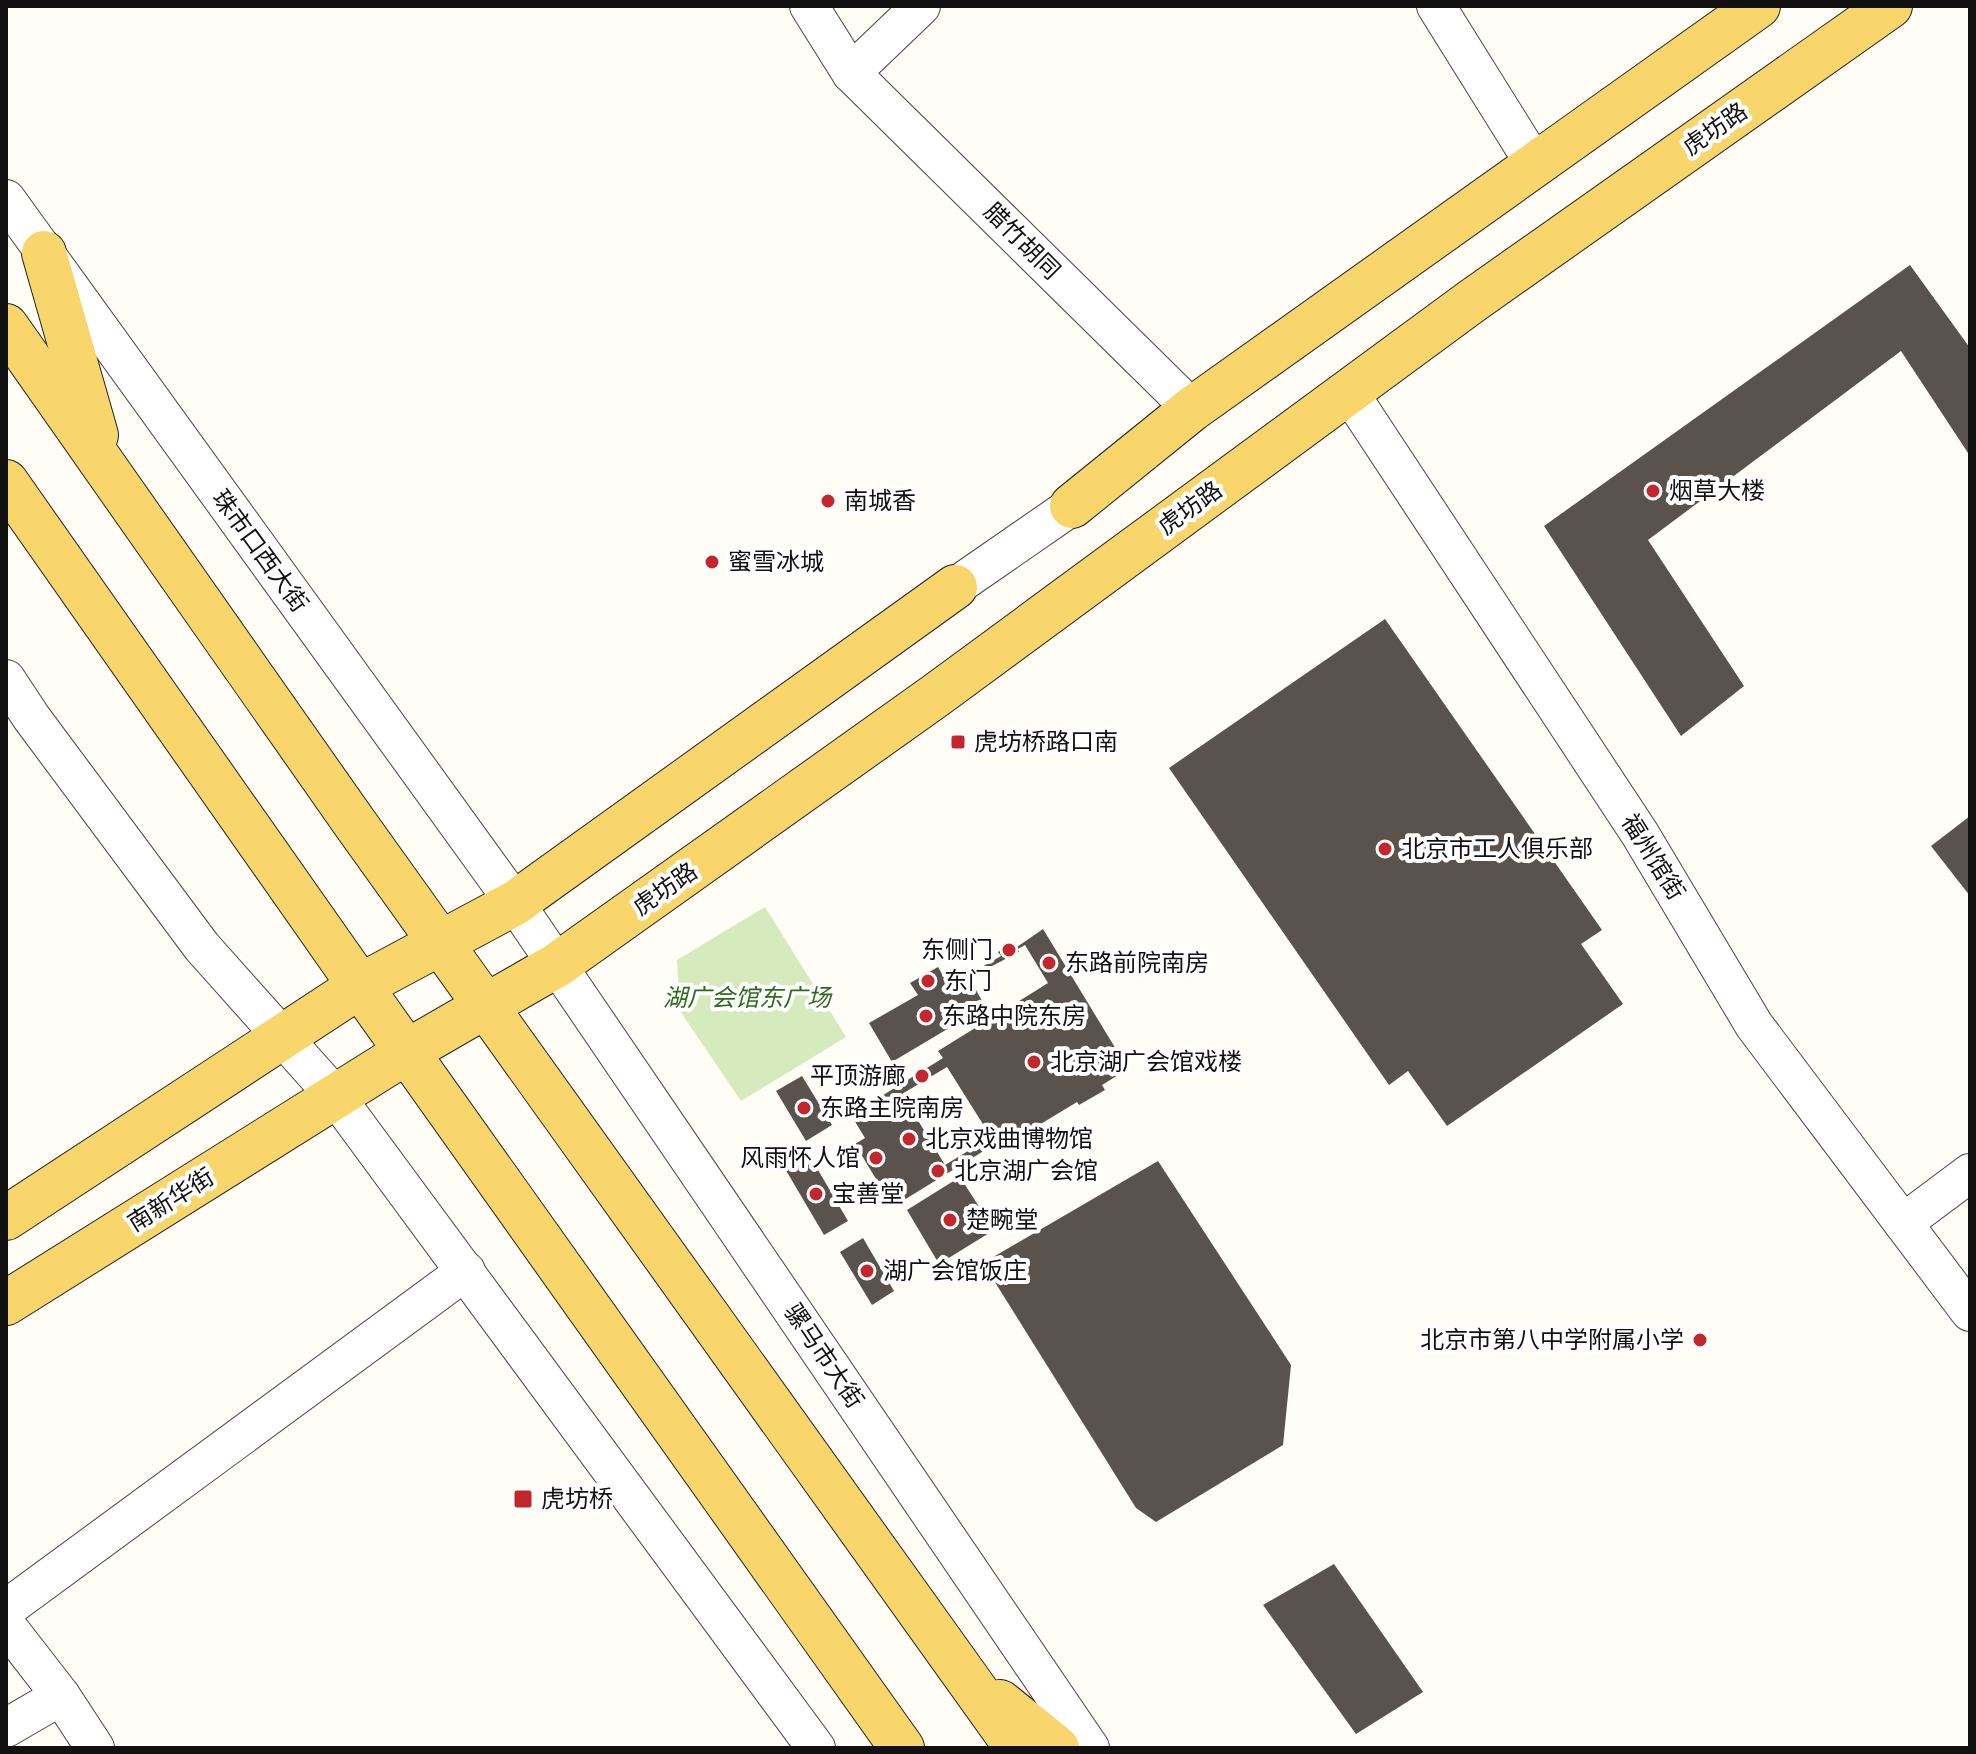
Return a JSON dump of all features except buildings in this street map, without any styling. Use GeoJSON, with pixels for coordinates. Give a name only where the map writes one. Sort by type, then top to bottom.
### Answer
{"type":"FeatureCollection","features":[{"type":"Feature","properties":{"kind":"main road"},"geometry":{"type":"LineString","coordinates":[[1072,506],[1192,409],[1758,6]]}},
{"type":"Feature","properties":{"kind":"main road","name":"虎坊路"},"geometry":{"type":"LineString","coordinates":[[408,1051],[557,965],[935,696],[1348,391],[1890,6]]}},
{"type":"Feature","properties":{"kind":"main road"},"geometry":{"type":"LineString","coordinates":[[44,253],[107,472]]}},
{"type":"Feature","properties":{"kind":"main road"},"geometry":{"type":"LineString","coordinates":[[6,326],[441,943],[1017,1748]]}},
{"type":"Feature","properties":{"kind":"main road"},"geometry":{"type":"LineString","coordinates":[[6,482],[900,1747]]}},
{"type":"Feature","properties":{"kind":"main road"},"geometry":{"type":"LineString","coordinates":[[6,1218],[360,986],[515,903],[955,587]]}},
{"type":"Feature","properties":{"kind":"main road","name":"南新华街"},"geometry":{"type":"LineString","coordinates":[[6,1303],[408,1051]]}},
{"type":"Feature","properties":{"kind":"main road"},"geometry":{"type":"LineString","coordinates":[[967,1675],[1057,1748]]}},
{"type":"Feature","properties":{"kind":"street","name":"腊竹胡同"},"geometry":{"type":"LineString","coordinates":[[809,6],[851,73],[1192,409]]}},
{"type":"Feature","properties":{"kind":"street"},"geometry":{"type":"LineString","coordinates":[[851,73],[921,6]]}},
{"type":"Feature","properties":{"kind":"street"},"geometry":{"type":"LineString","coordinates":[[1436,6],[1534,163]]}},
{"type":"Feature","properties":{"kind":"street","name":"珠市口西大街"},"geometry":{"type":"LineString","coordinates":[[6,199],[557,965]]}},
{"type":"Feature","properties":{"kind":"street","name":"福州馆街"},"geometry":{"type":"LineString","coordinates":[[1348,391],[1640,834],[1754,1025],[1970,1312]]}},
{"type":"Feature","properties":{"kind":"street"},"geometry":{"type":"LineString","coordinates":[[955,587],[1072,506]]}},
{"type":"Feature","properties":{"kind":"street"},"geometry":{"type":"LineString","coordinates":[[6,679],[202,947],[336,1097],[816,1748]]}},
{"type":"Feature","properties":{"kind":"street","name":"骡马市大街"},"geometry":{"type":"LineString","coordinates":[[557,965],[1090,1748]]}},
{"type":"Feature","properties":{"kind":"street"},"geometry":{"type":"LineString","coordinates":[[1903,1223],[1970,1173]]}},
{"type":"Feature","properties":{"kind":"street"},"geometry":{"type":"LineString","coordinates":[[6,1609],[466,1271]]}},
{"type":"Feature","properties":{"kind":"street"},"geometry":{"type":"LineString","coordinates":[[6,1625],[61,1696],[95,1748]]}},
{"type":"Feature","properties":{"kind":"street"},"geometry":{"type":"LineString","coordinates":[[6,1728],[61,1696]]}},
{"type":"Feature","properties":{"kind":"green space","name":"湖广会馆东广场"},"geometry":{"type":"Polygon","coordinates":[[[765,907],[846,1037],[741,1101],[680,1011],[677,960],[765,907]]]}},
{"type":"Feature","properties":{"kind":"place","name":"烟草大楼"},"geometry":{"type":"Point","coordinates":[1653,491]}},
{"type":"Feature","properties":{"kind":"place","name":"南城香"},"geometry":{"type":"Point","coordinates":[828,501]}},
{"type":"Feature","properties":{"kind":"place","name":"蜜雪冰城"},"geometry":{"type":"Point","coordinates":[712,562]}},
{"type":"Feature","properties":{"kind":"place","name":"虎坊桥路口南"},"geometry":{"type":"Point","coordinates":[958,742]}},
{"type":"Feature","properties":{"kind":"place","name":"北京市工人俱乐部"},"geometry":{"type":"Point","coordinates":[1385,849]}},
{"type":"Feature","properties":{"kind":"place","name":"东侧门"},"geometry":{"type":"Point","coordinates":[1009,950]}},
{"type":"Feature","properties":{"kind":"place","name":"东路前院南房"},"geometry":{"type":"Point","coordinates":[1049,963]}},
{"type":"Feature","properties":{"kind":"place","name":"东门"},"geometry":{"type":"Point","coordinates":[928,981]}},
{"type":"Feature","properties":{"kind":"place","name":"东路中院东房"},"geometry":{"type":"Point","coordinates":[926,1016]}},
{"type":"Feature","properties":{"kind":"place","name":"北京湖广会馆戏楼"},"geometry":{"type":"Point","coordinates":[1034,1062]}},
{"type":"Feature","properties":{"kind":"place","name":"平顶游廊"},"geometry":{"type":"Point","coordinates":[922,1076]}},
{"type":"Feature","properties":{"kind":"place","name":"东路主院南房"},"geometry":{"type":"Point","coordinates":[804,1108]}},
{"type":"Feature","properties":{"kind":"place","name":"北京戏曲博物馆"},"geometry":{"type":"Point","coordinates":[909,1139]}},
{"type":"Feature","properties":{"kind":"place","name":"风雨怀人馆"},"geometry":{"type":"Point","coordinates":[876,1158]}},
{"type":"Feature","properties":{"kind":"place","name":"北京湖广会馆"},"geometry":{"type":"Point","coordinates":[938,1171]}},
{"type":"Feature","properties":{"kind":"place","name":"宝善堂"},"geometry":{"type":"Point","coordinates":[816,1194]}},
{"type":"Feature","properties":{"kind":"place","name":"楚畹堂"},"geometry":{"type":"Point","coordinates":[950,1220]}},
{"type":"Feature","properties":{"kind":"place","name":"湖广会馆饭庄"},"geometry":{"type":"Point","coordinates":[867,1271]}},
{"type":"Feature","properties":{"kind":"place","name":"北京市第八中学附属小学"},"geometry":{"type":"Point","coordinates":[1700,1340]}},
{"type":"Feature","properties":{"kind":"place","name":"虎坊桥"},"geometry":{"type":"Point","coordinates":[523,1499]}}]}
